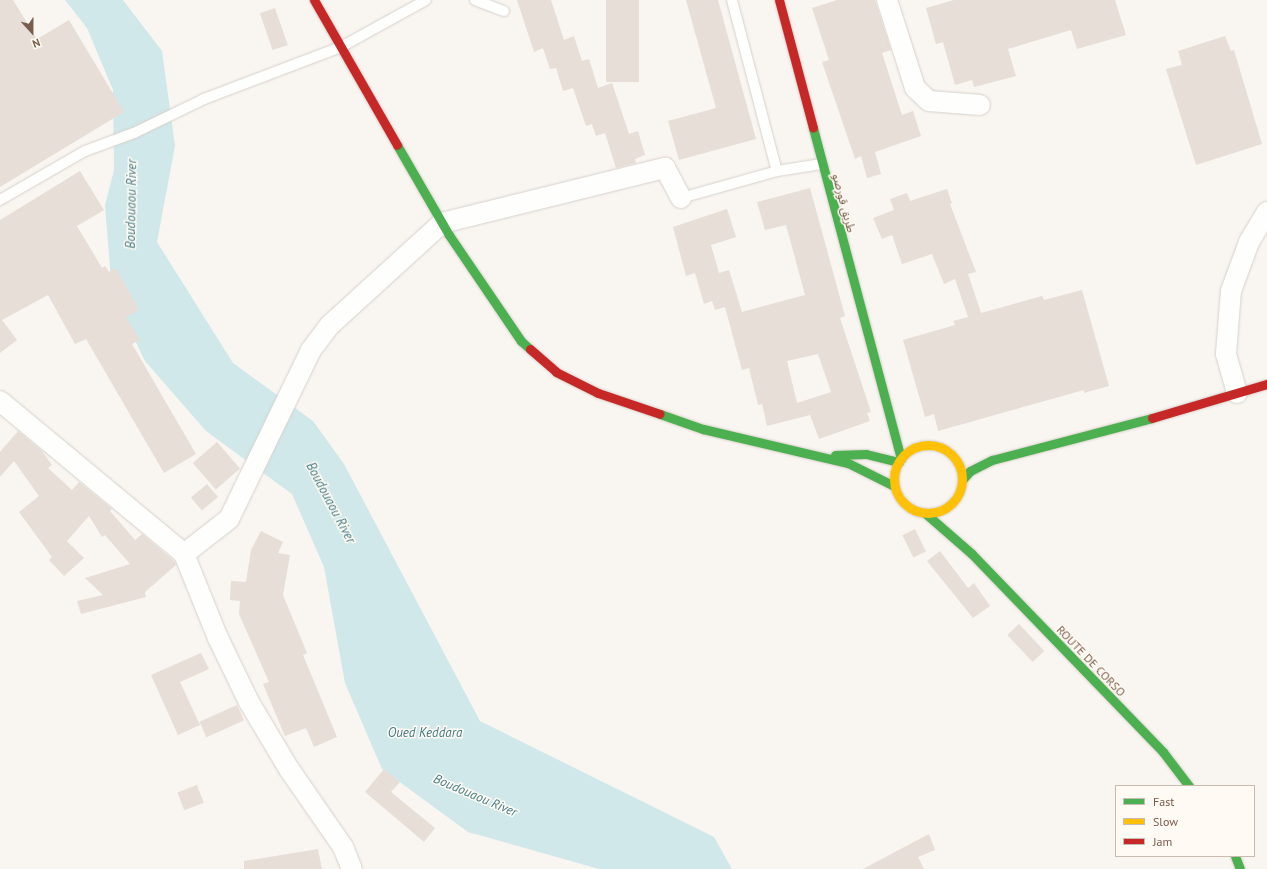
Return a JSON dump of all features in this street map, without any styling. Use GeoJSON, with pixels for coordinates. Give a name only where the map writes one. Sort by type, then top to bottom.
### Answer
{"type":"FeatureCollection","features":[{"type":"Feature","properties":{"kind":"main road"},"geometry":{"type":"LineString","coordinates":[[314,0],[442,223],[521,342],[556,372],[598,393],[703,429],[848,464],[894,486]]}},
{"type":"Feature","properties":{"kind":"main road","name":"طريق قورصو"},"geometry":{"type":"LineString","coordinates":[[779,0],[869,346],[890,412]]}},
{"type":"Feature","properties":{"kind":"main road"},"geometry":{"type":"LineString","coordinates":[[956,513],[954,500],[962,480],[975,468],[992,460],[1267,384]]}},
{"type":"Feature","properties":{"kind":"main road"},"geometry":{"type":"LineString","coordinates":[[890,412],[907,433],[922,447]]}},
{"type":"Feature","properties":{"kind":"main road"},"geometry":{"type":"LineString","coordinates":[[890,412],[900,460]]}},
{"type":"Feature","properties":{"kind":"main road"},"geometry":{"type":"LineString","coordinates":[[954,500],[936,512],[925,513],[904,504],[894,486],[894,477],[900,460],[908,452],[922,447],[938,447],[952,456],[960,469],[962,480]]}},
{"type":"Feature","properties":{"kind":"main road"},"geometry":{"type":"LineString","coordinates":[[814,456],[866,454],[900,460]]}},
{"type":"Feature","properties":{"kind":"main road"},"geometry":{"type":"LineString","coordinates":[[952,456],[992,460]]}},
{"type":"Feature","properties":{"kind":"main road","name":"ROUTE DE CORSO"},"geometry":{"type":"LineString","coordinates":[[925,513],[972,554],[1163,752],[1188,785]]}},
{"type":"Feature","properties":{"kind":"main road","name":"ROUTE DE CORSO"},"geometry":{"type":"LineString","coordinates":[[961,532],[972,554]]}},
{"type":"Feature","properties":{"kind":"main road"},"geometry":{"type":"LineString","coordinates":[[1234,857],[1240,869]]}},
{"type":"Feature","properties":{"kind":"street"},"geometry":{"type":"LineString","coordinates":[[887,0],[915,88],[929,101],[980,104]]}},
{"type":"Feature","properties":{"kind":"street"},"geometry":{"type":"LineString","coordinates":[[184,554],[229,519],[253,466],[311,350],[330,325],[442,223],[665,168],[681,198]]}},
{"type":"Feature","properties":{"kind":"street"},"geometry":{"type":"LineString","coordinates":[[1237,393],[1226,354],[1230,291],[1248,242],[1267,212]]}},
{"type":"Feature","properties":{"kind":"street"},"geometry":{"type":"LineString","coordinates":[[0,401],[184,554],[218,638],[249,702],[289,769],[343,847],[352,869]]}},
{"type":"Feature","properties":{"kind":"lane"},"geometry":{"type":"LineString","coordinates":[[0,200],[86,151],[134,133],[204,99],[341,48],[426,0]]}},
{"type":"Feature","properties":{"kind":"lane"},"geometry":{"type":"LineString","coordinates":[[475,0],[504,11]]}},
{"type":"Feature","properties":{"kind":"lane"},"geometry":{"type":"LineString","coordinates":[[732,0],[777,171]]}},
{"type":"Feature","properties":{"kind":"lane"},"geometry":{"type":"LineString","coordinates":[[681,198],[777,171],[821,164]]}},
{"type":"Feature","properties":{"kind":"water","name":"Oued Keddara"},"geometry":{"type":"Polygon","coordinates":[[[65,0],[123,0],[162,51],[175,146],[157,242],[233,363],[313,421],[344,464],[480,721],[714,837],[732,869],[599,869],[468,832],[382,769],[345,683],[324,567],[292,494],[206,431],[145,361],[112,293],[105,205],[114,170],[113,90],[87,28],[65,0]]]}},
{"type":"Feature","properties":{"kind":"building"},"geometry":{"type":"Polygon","coordinates":[[[0,0],[13,0],[37,39],[69,20],[124,112],[0,187],[0,0]]]}},
{"type":"Feature","properties":{"kind":"building"},"geometry":{"type":"Polygon","coordinates":[[[517,0],[551,0],[564,40],[574,36],[582,61],[589,59],[598,88],[612,83],[629,134],[638,131],[645,155],[635,159],[636,163],[616,168],[605,133],[596,136],[592,124],[586,126],[573,88],[563,91],[556,68],[550,69],[543,48],[534,52],[517,0]]]}},
{"type":"Feature","properties":{"kind":"building"},"geometry":{"type":"Polygon","coordinates":[[[606,0],[639,0],[639,82],[606,82],[606,0]]]}},
{"type":"Feature","properties":{"kind":"building"},"geometry":{"type":"Polygon","coordinates":[[[686,0],[718,0],[756,139],[679,160],[668,121],[716,108],[686,0]]]}},
{"type":"Feature","properties":{"kind":"building"},"geometry":{"type":"Polygon","coordinates":[[[837,0],[875,0],[891,50],[882,53],[902,115],[913,111],[921,136],[875,152],[881,174],[867,178],[861,156],[855,159],[822,62],[829,60],[812,8],[837,0]]]}},
{"type":"Feature","properties":{"kind":"building"},"geometry":{"type":"Polygon","coordinates":[[[954,0],[1115,0],[1126,35],[1077,49],[1071,30],[1008,49],[1016,76],[974,87],[972,80],[955,85],[943,42],[936,44],[926,8],[954,0]]]}},
{"type":"Feature","properties":{"kind":"building"},"geometry":{"type":"Polygon","coordinates":[[[275,8],[288,45],[273,50],[260,13],[275,8]]]}},
{"type":"Feature","properties":{"kind":"building"},"geometry":{"type":"Polygon","coordinates":[[[1225,36],[1231,51],[1234,50],[1262,144],[1196,165],[1166,69],[1182,65],[1178,51],[1225,36]]]}},
{"type":"Feature","properties":{"kind":"building"},"geometry":{"type":"Polygon","coordinates":[[[80,171],[104,210],[77,226],[102,268],[105,266],[109,272],[116,268],[139,310],[126,317],[140,340],[132,344],[196,454],[164,473],[86,339],[75,344],[48,295],[2,320],[17,340],[0,353],[0,220],[80,171]]]}},
{"type":"Feature","properties":{"kind":"building"},"geometry":{"type":"Polygon","coordinates":[[[810,188],[845,316],[840,318],[871,412],[867,413],[870,421],[819,439],[810,415],[767,426],[762,404],[758,405],[749,368],[742,370],[725,307],[715,310],[712,301],[704,304],[695,273],[686,276],[673,227],[727,209],[736,237],[711,245],[719,273],[729,270],[742,312],[805,295],[786,225],[765,230],[757,202],[810,188]],[[818,354],[787,361],[797,403],[831,392],[818,354]]]}},
{"type":"Feature","properties":{"kind":"building"},"geometry":{"type":"Polygon","coordinates":[[[947,189],[952,203],[950,204],[976,272],[968,274],[981,313],[1042,296],[1044,300],[1082,290],[1109,386],[1084,393],[1084,390],[938,431],[934,414],[925,417],[903,340],[955,325],[953,321],[968,317],[955,279],[944,284],[932,254],[902,264],[892,235],[882,239],[873,218],[894,210],[890,199],[907,193],[910,201],[947,189]]]}},
{"type":"Feature","properties":{"kind":"building"},"geometry":{"type":"Polygon","coordinates":[[[18,431],[42,451],[52,465],[48,468],[72,490],[79,482],[112,509],[110,511],[135,540],[142,534],[174,561],[176,565],[145,592],[146,597],[81,614],[77,601],[103,595],[85,578],[130,564],[105,535],[102,537],[89,516],[67,541],[84,558],[64,576],[49,560],[52,557],[19,512],[39,496],[14,461],[0,477],[0,452],[18,431]]]}},
{"type":"Feature","properties":{"kind":"building"},"geometry":{"type":"Polygon","coordinates":[[[217,442],[240,468],[216,489],[193,463],[217,442]]]}},
{"type":"Feature","properties":{"kind":"building"},"geometry":{"type":"Polygon","coordinates":[[[207,484],[218,497],[202,511],[191,497],[207,484]]]}},
{"type":"Feature","properties":{"kind":"building"},"geometry":{"type":"Polygon","coordinates":[[[915,529],[926,551],[913,558],[902,535],[915,529]]]}},
{"type":"Feature","properties":{"kind":"building"},"geometry":{"type":"Polygon","coordinates":[[[261,531],[283,542],[278,553],[290,555],[283,595],[307,653],[303,655],[337,737],[314,747],[306,728],[285,736],[263,684],[269,682],[239,614],[240,601],[230,600],[231,581],[246,582],[251,550],[261,531]]]}},
{"type":"Feature","properties":{"kind":"building"},"geometry":{"type":"Polygon","coordinates":[[[940,551],[968,588],[974,583],[990,606],[973,618],[927,561],[940,551]]]}},
{"type":"Feature","properties":{"kind":"building"},"geometry":{"type":"Polygon","coordinates":[[[1019,624],[1044,651],[1033,662],[1007,635],[1019,624]]]}},
{"type":"Feature","properties":{"kind":"building"},"geometry":{"type":"Polygon","coordinates":[[[201,653],[209,669],[180,682],[200,725],[178,735],[151,675],[201,653]]]}},
{"type":"Feature","properties":{"kind":"building"},"geometry":{"type":"Polygon","coordinates":[[[237,705],[244,721],[206,737],[200,722],[237,705]]]}},
{"type":"Feature","properties":{"kind":"building"},"geometry":{"type":"Polygon","coordinates":[[[384,769],[400,782],[391,792],[435,828],[424,842],[365,792],[384,769]]]}},
{"type":"Feature","properties":{"kind":"building"},"geometry":{"type":"Polygon","coordinates":[[[197,785],[204,803],[184,810],[177,793],[197,785]]]}},
{"type":"Feature","properties":{"kind":"building"},"geometry":{"type":"Polygon","coordinates":[[[929,834],[935,850],[918,857],[924,869],[863,869],[929,834]]]}},
{"type":"Feature","properties":{"kind":"building"},"geometry":{"type":"Polygon","coordinates":[[[318,849],[322,869],[244,869],[244,861],[318,849]]]}},
{"type":"Feature","properties":{"kind":"traffic: fast"},"geometry":{"type":"LineString","coordinates":[[813,128],[901,459]]}},
{"type":"Feature","properties":{"kind":"traffic: fast"},"geometry":{"type":"LineString","coordinates":[[397,145],[449,235],[521,341],[530,349]]}},
{"type":"Feature","properties":{"kind":"traffic: fast"},"geometry":{"type":"LineString","coordinates":[[660,414],[703,429],[848,463],[894,486]]}},
{"type":"Feature","properties":{"kind":"traffic: fast"},"geometry":{"type":"LineString","coordinates":[[962,480],[970,471],[992,460],[1152,418]]}},
{"type":"Feature","properties":{"kind":"traffic: fast"},"geometry":{"type":"LineString","coordinates":[[835,455],[866,454],[899,462]]}},
{"type":"Feature","properties":{"kind":"traffic: fast"},"geometry":{"type":"LineString","coordinates":[[925,513],[972,554],[1163,752],[1188,785]]}},
{"type":"Feature","properties":{"kind":"traffic: fast"},"geometry":{"type":"LineString","coordinates":[[1235,857],[1240,869]]}},
{"type":"Feature","properties":{"kind":"traffic: slow"},"geometry":{"type":"LineString","coordinates":[[928,445],[941,448],[952,455],[959,466],[962,479],[959,492],[952,503],[941,510],[928,513],[915,510],[904,503],[897,492],[894,479],[897,466],[904,455],[915,448],[928,445]]}},
{"type":"Feature","properties":{"kind":"traffic: jam"},"geometry":{"type":"LineString","coordinates":[[314,0],[397,145]]}},
{"type":"Feature","properties":{"kind":"traffic: jam"},"geometry":{"type":"LineString","coordinates":[[779,0],[813,128]]}},
{"type":"Feature","properties":{"kind":"traffic: jam"},"geometry":{"type":"LineString","coordinates":[[530,349],[556,372],[598,393],[660,414]]}},
{"type":"Feature","properties":{"kind":"traffic: jam"},"geometry":{"type":"LineString","coordinates":[[1152,418],[1267,384]]}},
{"type":"Feature","properties":{"kind":"water label","name":"Boudouaou River"},"geometry":{"type":"Point","coordinates":[132,204]}},
{"type":"Feature","properties":{"kind":"water label","name":"Boudouaou River"},"geometry":{"type":"Point","coordinates":[330,503]}},
{"type":"Feature","properties":{"kind":"water label","name":"Boudouaou River"},"geometry":{"type":"Point","coordinates":[475,796]}}]}
